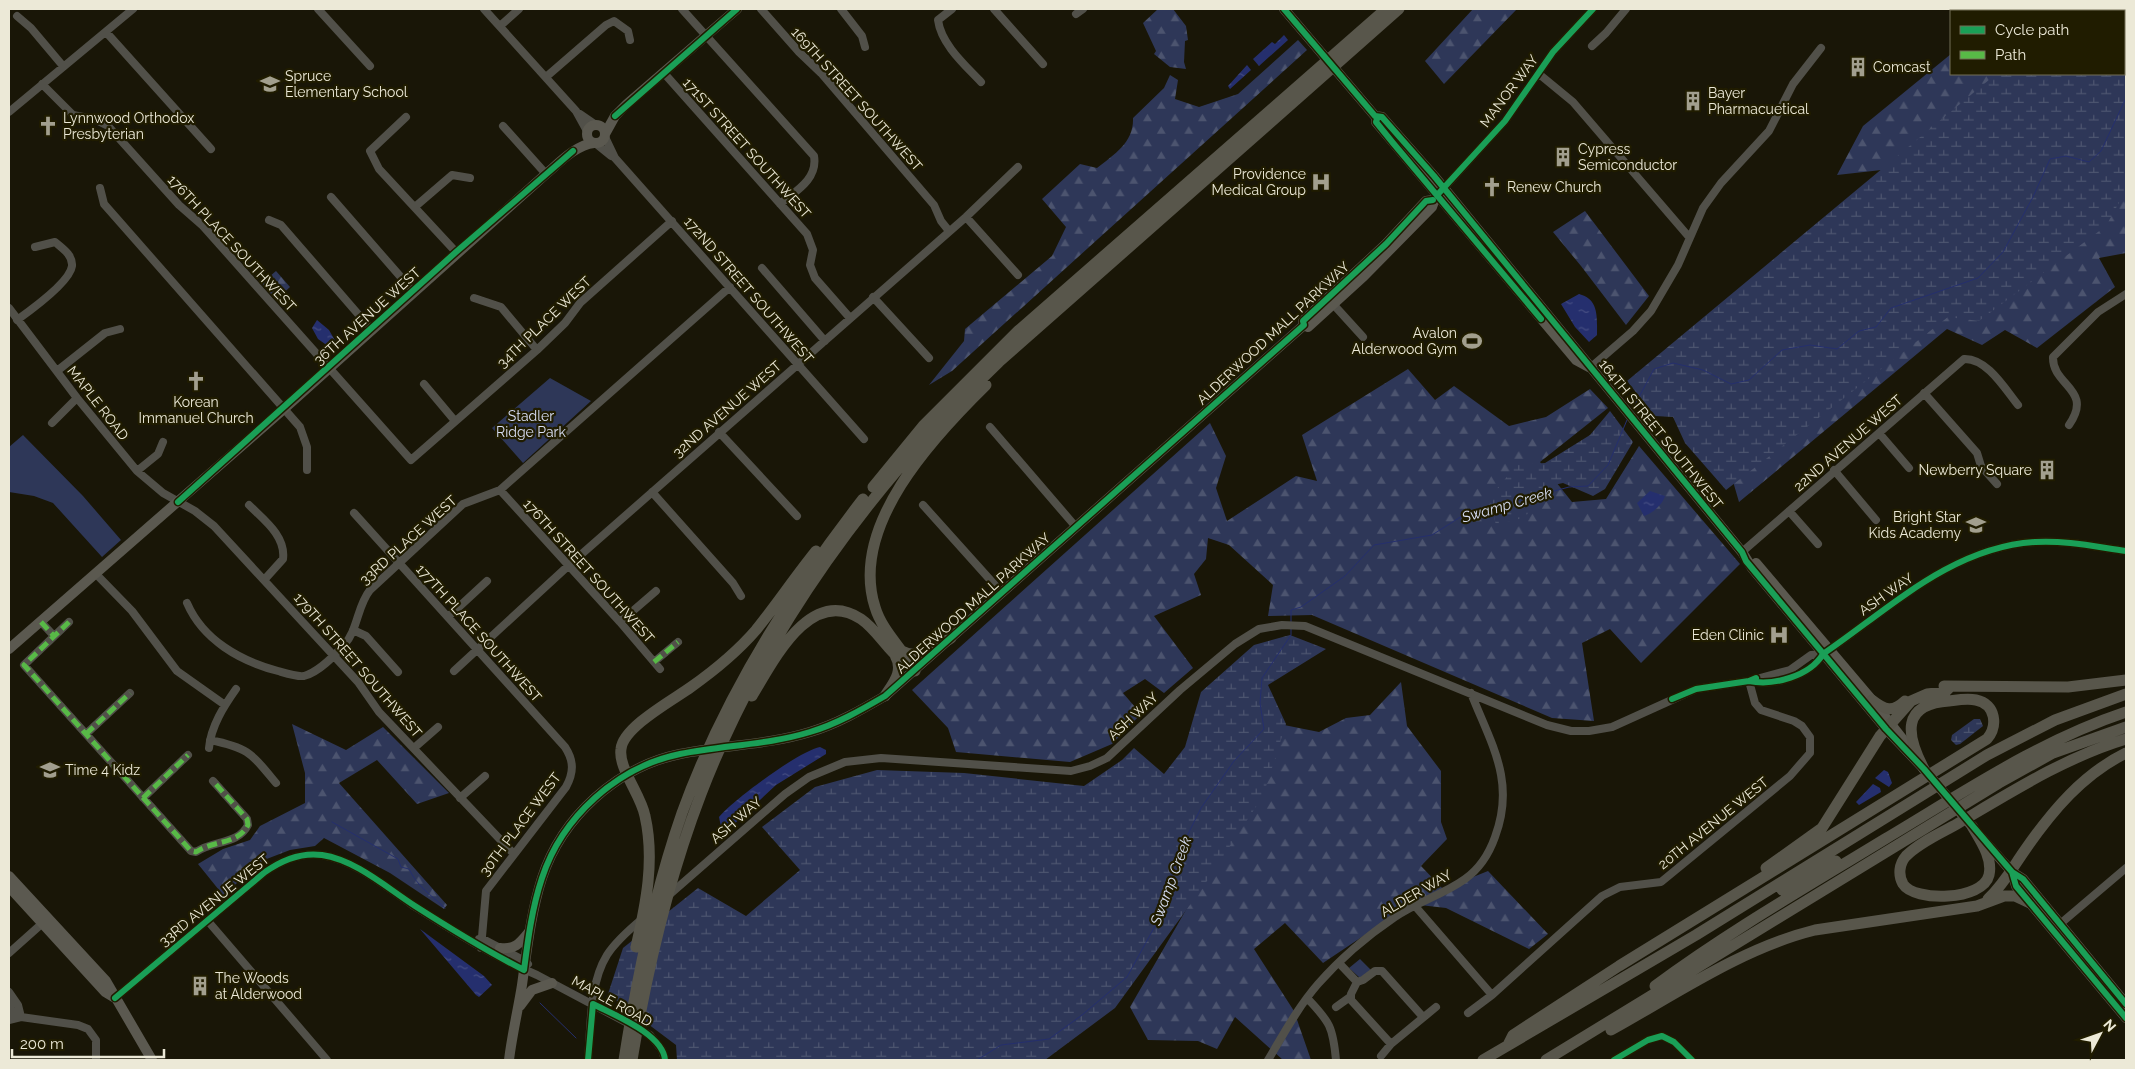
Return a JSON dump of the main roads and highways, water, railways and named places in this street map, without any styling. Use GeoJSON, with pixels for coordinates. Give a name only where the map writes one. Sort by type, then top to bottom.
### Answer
{"type":"FeatureCollection","features":[{"type":"Feature","properties":{"kind":"highway"},"geometry":{"type":"LineString","coordinates":[[628,1059],[676,868],[702,777],[722,722],[768,636],[842,526],[888,467],[943,405],[1018,331],[1386,9]]}},
{"type":"Feature","properties":{"kind":"highway"},"geometry":{"type":"LineString","coordinates":[[737,717],[779,636],[868,505],[904,461],[968,392],[1399,9]]}},
{"type":"Feature","properties":{"kind":"highway"},"geometry":{"type":"LineString","coordinates":[[885,696],[899,674],[900,665],[898,652],[880,620],[870,590],[870,557],[880,521],[914,468],[949,424],[1055,313]]}},
{"type":"Feature","properties":{"kind":"highway"},"geometry":{"type":"LineString","coordinates":[[628,1059],[627,991],[647,886],[650,849],[647,827],[638,794],[621,758],[621,747],[625,738],[641,723],[712,672],[741,646],[880,470],[888,467]]}},
{"type":"Feature","properties":{"kind":"highway"},"geometry":{"type":"LineString","coordinates":[[628,1059],[644,946],[660,884],[680,820],[702,777],[737,717],[793,634],[817,614],[840,611],[860,618],[898,652],[915,671]]}},
{"type":"Feature","properties":{"kind":"highway"},"geometry":{"type":"LineString","coordinates":[[898,652],[919,655],[951,638]]}},
{"type":"Feature","properties":{"kind":"highway"},"geometry":{"type":"LineString","coordinates":[[1872,700],[1881,707],[1891,710],[1899,707],[1916,691],[1931,686],[2068,687],[2126,680]]}},
{"type":"Feature","properties":{"kind":"highway"},"geometry":{"type":"LineString","coordinates":[[1653,945],[1822,828],[1889,726],[1911,701],[1926,694],[1945,692],[1950,687]]}},
{"type":"Feature","properties":{"kind":"highway"},"geometry":{"type":"LineString","coordinates":[[1483,1060],[1696,935],[2002,747],[2055,720],[2126,694]]}},
{"type":"Feature","properties":{"kind":"highway"},"geometry":{"type":"LineString","coordinates":[[1508,1045],[1513,1035],[1653,945],[1987,739],[1994,725],[1993,715],[1988,707],[1979,701],[1970,699],[1935,702],[1920,709],[1911,723],[1910,736],[1924,769]]}},
{"type":"Feature","properties":{"kind":"highway"},"geometry":{"type":"LineString","coordinates":[[1696,935],[1853,852],[2041,741],[2126,708]]}},
{"type":"Feature","properties":{"kind":"highway"},"geometry":{"type":"LineString","coordinates":[[1598,1029],[1678,969],[1771,909],[2008,764],[2052,741],[2126,712]]}},
{"type":"Feature","properties":{"kind":"highway"},"geometry":{"type":"LineString","coordinates":[[1546,1060],[1999,783],[2053,754],[2126,726]]}},
{"type":"Feature","properties":{"kind":"highway"},"geometry":{"type":"LineString","coordinates":[[1972,826],[1986,853],[1989,864],[1989,876],[1981,888],[1966,894],[1924,895],[1914,894],[1906,888],[1901,878],[1901,865],[1906,856],[1923,844],[2000,798],[2065,764],[2126,739]]}},
{"type":"Feature","properties":{"kind":"highway"},"geometry":{"type":"LineString","coordinates":[[1977,906],[1989,898],[2012,872],[2039,832],[2073,791],[2106,764],[2126,753]]}},
{"type":"Feature","properties":{"kind":"highway"},"geometry":{"type":"LineString","coordinates":[[1554,1060],[1740,958],[1773,943],[1815,930],[1977,906],[2004,896],[2015,896],[2030,903]]}},
{"type":"Feature","properties":{"kind":"main road"},"geometry":{"type":"LineString","coordinates":[[615,116],[601,142],[594,143],[587,138],[589,128],[615,116],[737,9]]}},
{"type":"Feature","properties":{"kind":"main road","name":"164TH STREET SOUTHWEST"},"geometry":{"type":"LineString","coordinates":[[1284,9],[1377,117],[1382,117],[1438,194],[1583,356],[1590,368],[1742,552],[1746,561],[1872,700],[1889,726]]}},
{"type":"Feature","properties":{"kind":"main road"},"geometry":{"type":"LineString","coordinates":[[597,125],[603,128],[605,136]]}},
{"type":"Feature","properties":{"kind":"main road","name":"36TH AVENUE WEST"},"geometry":{"type":"LineString","coordinates":[[573,152],[587,132]]}},
{"type":"Feature","properties":{"kind":"main road","name":"36TH AVENUE WEST"},"geometry":{"type":"LineString","coordinates":[[9,650],[285,408],[456,252],[546,174],[573,152],[587,144],[594,143]]}},
{"type":"Feature","properties":{"kind":"main road","name":"ALDERWOOD MALL PARKWAY"},"geometry":{"type":"LineString","coordinates":[[1304,325],[1308,327],[1333,304],[1432,207],[1438,194]]}},
{"type":"Feature","properties":{"kind":"main road","name":"ALDERWOOD MALL PARKWAY"},"geometry":{"type":"LineString","coordinates":[[509,1060],[530,931],[542,878],[558,844],[588,804],[627,774],[652,762],[678,754],[811,732],[843,720],[885,696],[1304,325],[1303,321],[1386,244],[1426,201],[1438,194]]}},
{"type":"Feature","properties":{"kind":"main road","name":"164TH STREET SOUTHWEST"},"geometry":{"type":"LineString","coordinates":[[1826,651],[1972,826],[2012,872],[2023,879],[2126,1004]]}},
{"type":"Feature","properties":{"kind":"main road","name":"164TH STREET SOUTHWEST"},"geometry":{"type":"LineString","coordinates":[[2012,872],[2016,886],[2126,1018]]}},
{"type":"Feature","properties":{"kind":"main road"},"geometry":{"type":"LineString","coordinates":[[9,876],[45,921]]}},
{"type":"Feature","properties":{"kind":"main road"},"geometry":{"type":"LineString","coordinates":[[9,887],[106,981],[152,1060]]}},
{"type":"Feature","properties":{"kind":"main road"},"geometry":{"type":"LineString","coordinates":[[500,948],[510,949],[516,947],[530,931]]}},
{"type":"Feature","properties":{"kind":"main road"},"geometry":{"type":"LineString","coordinates":[[518,1009],[532,990],[552,983]]}},
{"type":"Feature","properties":{"kind":"water"},"geometry":{"type":"Polygon","coordinates":[[[1284,35],[1288,40],[1259,66],[1253,59],[1272,42],[1275,44],[1284,35]]]}},
{"type":"Feature","properties":{"kind":"water"},"geometry":{"type":"Polygon","coordinates":[[[1247,65],[1251,70],[1230,89],[1228,86],[1247,65]]]}},
{"type":"Feature","properties":{"kind":"water"},"geometry":{"type":"Polygon","coordinates":[[[1579,294],[1586,296],[1596,310],[1597,335],[1589,342],[1575,327],[1561,304],[1579,294]]]}},
{"type":"Feature","properties":{"kind":"water"},"geometry":{"type":"Polygon","coordinates":[[[317,320],[329,330],[337,344],[328,346],[318,339],[312,328],[317,320]]]}},
{"type":"Feature","properties":{"kind":"water"},"geometry":{"type":"Polygon","coordinates":[[[1650,491],[1665,496],[1657,508],[1644,516],[1637,503],[1650,491]]]}},
{"type":"Feature","properties":{"kind":"water"},"geometry":{"type":"Polygon","coordinates":[[[820,747],[826,750],[826,754],[776,785],[731,827],[722,832],[719,817],[726,809],[783,766],[810,750],[820,747]]]}},
{"type":"Feature","properties":{"kind":"water"},"geometry":{"type":"Polygon","coordinates":[[[1884,770],[1888,772],[1892,783],[1889,787],[1875,778],[1884,770]]]}},
{"type":"Feature","properties":{"kind":"water"},"geometry":{"type":"Polygon","coordinates":[[[1873,784],[1880,788],[1881,792],[1859,805],[1856,802],[1873,784]]]}},
{"type":"Feature","properties":{"kind":"water"},"geometry":{"type":"Polygon","coordinates":[[[420,929],[484,976],[492,985],[479,997],[476,995],[420,929]]]}},
{"type":"Feature","properties":{"kind":"waterway","name":"Swamp Creek"},"geometry":{"type":"LineString","coordinates":[[1632,410],[1654,369],[1673,363],[1703,370],[1731,384],[1749,380],[1782,350],[1810,345],[1837,349],[1859,331],[1876,327],[1891,308],[1978,278],[2003,252],[2033,197],[2050,159],[2066,156],[2089,162],[2101,151],[2126,98]]}},
{"type":"Feature","properties":{"kind":"waterway","name":"Swamp Creek"},"geometry":{"type":"LineString","coordinates":[[1291,622],[1291,610],[1301,607],[1345,576],[1374,545],[1432,535],[1462,516],[1569,487],[1588,486],[1608,465],[1627,420]]}},
{"type":"Feature","properties":{"kind":"waterway","name":"Swamp Creek"},"geometry":{"type":"LineString","coordinates":[[977,1060],[1001,1045],[1049,1039],[1082,1015],[1127,977],[1155,926],[1180,850],[1201,808],[1234,761],[1264,729],[1260,703],[1262,678],[1291,635],[1291,629]]}},
{"type":"Feature","properties":{"kind":"waterway"},"geometry":{"type":"LineString","coordinates":[[332,822],[398,859],[401,867],[409,869],[420,885],[445,908]]}},
{"type":"Feature","properties":{"kind":"waterway"},"geometry":{"type":"LineString","coordinates":[[540,1003],[576,1038]]}},
{"type":"Feature","properties":{"kind":"place","name":"Comcast"},"geometry":{"type":"Point","coordinates":[1858,67]}},
{"type":"Feature","properties":{"kind":"place","name":"Spruce Elementary School"},"geometry":{"type":"Point","coordinates":[270,84]}},
{"type":"Feature","properties":{"kind":"place","name":"Bayer Pharmacuetical"},"geometry":{"type":"Point","coordinates":[1693,101]}},
{"type":"Feature","properties":{"kind":"place","name":"Lynnwood Orthodox Presbyterian"},"geometry":{"type":"Point","coordinates":[48,126]}},
{"type":"Feature","properties":{"kind":"place","name":"Cypress Semiconductor"},"geometry":{"type":"Point","coordinates":[1563,157]}},
{"type":"Feature","properties":{"kind":"place","name":"Providence Medical Group"},"geometry":{"type":"Point","coordinates":[1321,182]}},
{"type":"Feature","properties":{"kind":"place","name":"Renew Church"},"geometry":{"type":"Point","coordinates":[1492,187]}},
{"type":"Feature","properties":{"kind":"place","name":"Avalon Alderwood Gym"},"geometry":{"type":"Point","coordinates":[1472,341]}},
{"type":"Feature","properties":{"kind":"place","name":"Korean Immanuel Church"},"geometry":{"type":"Point","coordinates":[196,381]}},
{"type":"Feature","properties":{"kind":"place","name":"Newberry Square"},"geometry":{"type":"Point","coordinates":[2047,470]}},
{"type":"Feature","properties":{"kind":"place","name":"Bright Star Kids Academy"},"geometry":{"type":"Point","coordinates":[1976,525]}},
{"type":"Feature","properties":{"kind":"place","name":"Eden Clinic"},"geometry":{"type":"Point","coordinates":[1779,635]}},
{"type":"Feature","properties":{"kind":"place","name":"Time 4 Kidz"},"geometry":{"type":"Point","coordinates":[50,770]}},
{"type":"Feature","properties":{"kind":"place","name":"The Woods at Alderwood"},"geometry":{"type":"Point","coordinates":[200,986]}},
{"type":"Feature","properties":{"kind":"park label","name":"Stadler Ridge Park"},"geometry":{"type":"Point","coordinates":[531,424]}}]}
